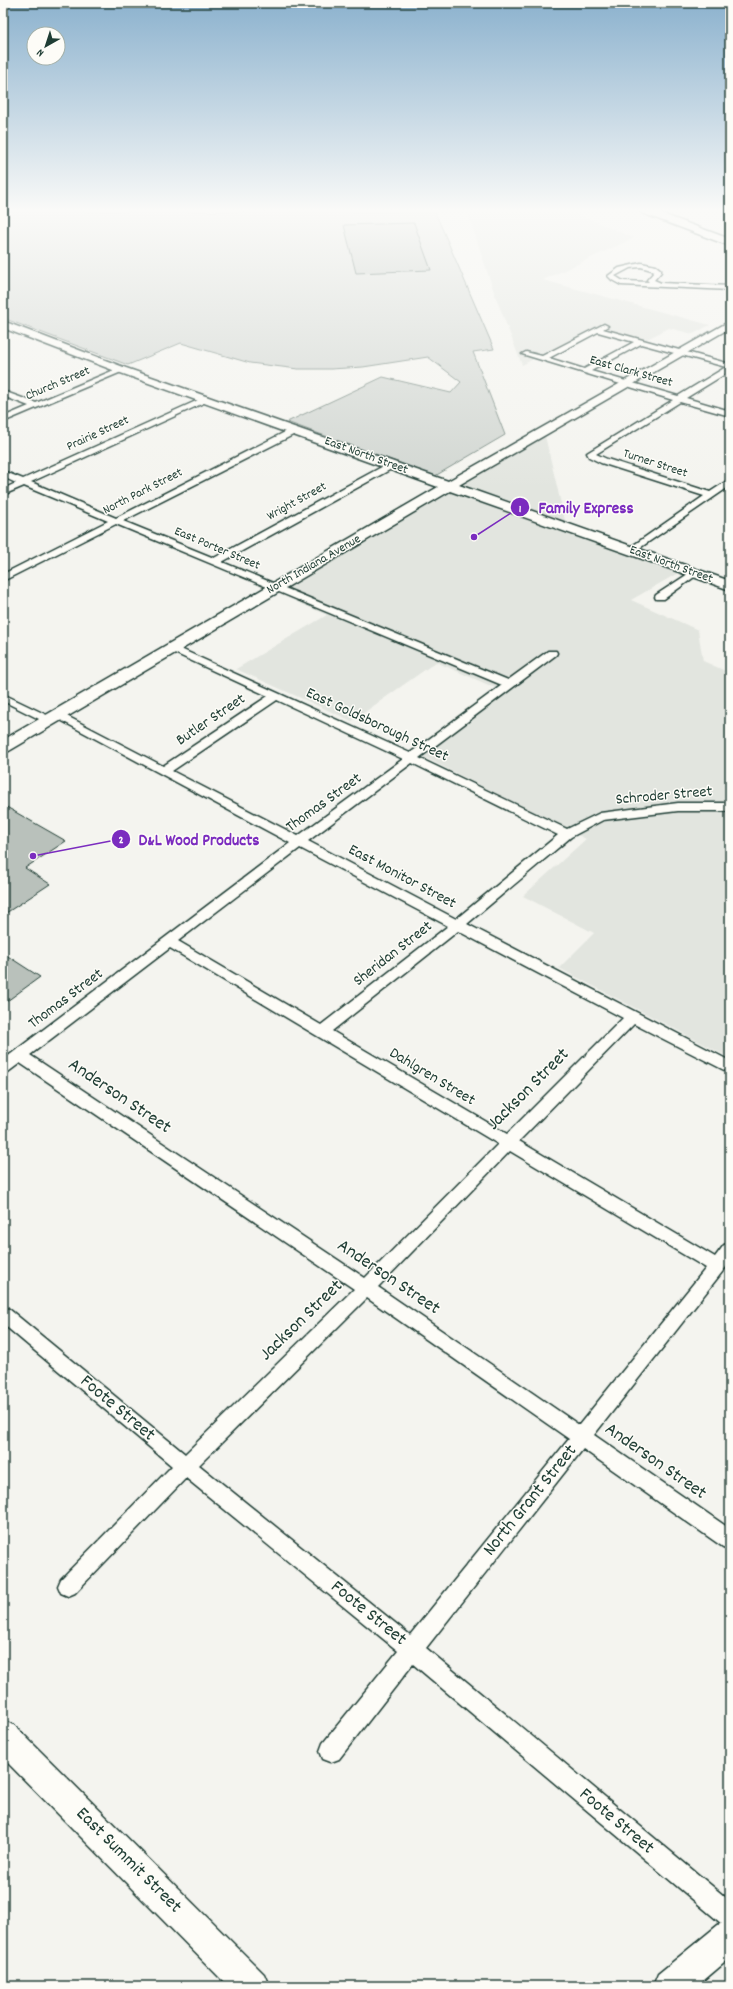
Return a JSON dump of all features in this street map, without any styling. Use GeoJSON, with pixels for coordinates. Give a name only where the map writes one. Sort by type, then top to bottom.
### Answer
{"type":"FeatureCollection","features":[{"type":"Feature","properties":{"kind":"street","name":"East North Street"},"geometry":{"type":"LineString","coordinates":[[3,324],[122,370],[730,586]]}},
{"type":"Feature","properties":{"kind":"street"},"geometry":{"type":"LineString","coordinates":[[542,359],[608,324]]}},
{"type":"Feature","properties":{"kind":"street","name":"North Indiana Avenue"},"geometry":{"type":"LineString","coordinates":[[3,747],[626,383],[730,324]]}},
{"type":"Feature","properties":{"kind":"street"},"geometry":{"type":"LineString","coordinates":[[597,330],[730,367]]}},
{"type":"Feature","properties":{"kind":"street"},"geometry":{"type":"LineString","coordinates":[[585,371],[640,342]]}},
{"type":"Feature","properties":{"kind":"street","name":"East Clark Street"},"geometry":{"type":"LineString","coordinates":[[526,354],[730,414]]}},
{"type":"Feature","properties":{"kind":"street"},"geometry":{"type":"LineString","coordinates":[[679,399],[730,367]]}},
{"type":"Feature","properties":{"kind":"street","name":"Church Street"},"geometry":{"type":"LineString","coordinates":[[3,420],[122,370]]}},
{"type":"Feature","properties":{"kind":"street"},"geometry":{"type":"LineString","coordinates":[[3,393],[36,406]]}},
{"type":"Feature","properties":{"kind":"street","name":"Prairie Street"},"geometry":{"type":"LineString","coordinates":[[3,492],[205,399]]}},
{"type":"Feature","properties":{"kind":"street","name":"Turner Street"},"geometry":{"type":"LineString","coordinates":[[679,399],[591,453],[604,461],[710,496]]}},
{"type":"Feature","properties":{"kind":"street","name":"North Park Street"},"geometry":{"type":"LineString","coordinates":[[3,578],[115,520],[294,431]]}},
{"type":"Feature","properties":{"kind":"street","name":"Wright Street"},"geometry":{"type":"LineString","coordinates":[[215,562],[392,465]]}},
{"type":"Feature","properties":{"kind":"street","name":"East Porter Street"},"geometry":{"type":"LineString","coordinates":[[3,474],[510,685]]}},
{"type":"Feature","properties":{"kind":"street"},"geometry":{"type":"LineString","coordinates":[[631,551],[730,482]]}},
{"type":"Feature","properties":{"kind":"street"},"geometry":{"type":"LineString","coordinates":[[660,597],[694,573]]}},
{"type":"Feature","properties":{"kind":"street","name":"East Goldsborough Street"},"geometry":{"type":"LineString","coordinates":[[172,648],[412,759],[567,834]]}},
{"type":"Feature","properties":{"kind":"street","name":"Thomas Street"},"geometry":{"type":"LineString","coordinates":[[3,1068],[299,842],[552,653]]}},
{"type":"Feature","properties":{"kind":"street","name":"Butler Street"},"geometry":{"type":"LineString","coordinates":[[164,771],[276,696]]}},
{"type":"Feature","properties":{"kind":"street","name":"East Monitor Street"},"geometry":{"type":"LineString","coordinates":[[3,697],[53,718],[164,771],[730,1068]]}},
{"type":"Feature","properties":{"kind":"street","name":"Schroder Street"},"geometry":{"type":"LineString","coordinates":[[600,817],[678,807],[730,807]]}},
{"type":"Feature","properties":{"kind":"street","name":"Sheridan Street"},"geometry":{"type":"LineString","coordinates":[[321,1032],[458,925],[567,834],[600,817]]}},
{"type":"Feature","properties":{"kind":"street","name":"Dahlgren Street"},"geometry":{"type":"LineString","coordinates":[[170,942],[717,1266]]}},
{"type":"Feature","properties":{"kind":"street","name":"Jackson Street"},"geometry":{"type":"LineString","coordinates":[[68,1586],[186,1464],[366,1288],[507,1142],[632,1016]]}},
{"type":"Feature","properties":{"kind":"street","name":"Anderson Street"},"geometry":{"type":"LineString","coordinates":[[20,1056],[366,1288],[582,1436],[730,1540]]}},
{"type":"Feature","properties":{"kind":"street","name":"North Grant Street"},"geometry":{"type":"LineString","coordinates":[[331,1751],[730,1250]]}},
{"type":"Feature","properties":{"kind":"street","name":"Foote Street"},"geometry":{"type":"LineString","coordinates":[[3,1314],[412,1650],[730,1916]]}},
{"type":"Feature","properties":{"kind":"street","name":"East Summit Street"},"geometry":{"type":"LineString","coordinates":[[3,1736],[252,1986]]}},
{"type":"Feature","properties":{"kind":"street"},"geometry":{"type":"LineString","coordinates":[[670,1986],[730,1937]]}},
{"type":"Feature","properties":{"kind":"shaded area"},"geometry":{"type":"Polygon","coordinates":[[[3,304],[475,304],[494,349],[473,352],[505,435],[435,476],[287,422],[383,377],[451,393],[461,382],[428,357],[363,367],[298,369],[250,363],[181,343],[128,365],[3,318],[3,304]]]}},
{"type":"Feature","properties":{"kind":"shaded area"},"geometry":{"type":"Polygon","coordinates":[[[498,304],[631,304],[710,325],[693,334],[669,328],[645,340],[596,327],[522,365],[498,304]]]}},
{"type":"Feature","properties":{"kind":"shaded area"},"geometry":{"type":"Polygon","coordinates":[[[545,436],[568,533],[678,573],[631,600],[698,630],[703,661],[730,673],[730,1058],[559,968],[594,933],[523,896],[586,839],[422,756],[507,693],[436,662],[352,721],[236,669],[327,615],[279,594],[545,436]]]}},
{"type":"Feature","properties":{"kind":"building"},"geometry":{"type":"Polygon","coordinates":[[[3,805],[66,841],[25,868],[50,884],[3,915],[3,805]]]}},
{"type":"Feature","properties":{"kind":"building"},"geometry":{"type":"Polygon","coordinates":[[[3,953],[40,977],[3,1004],[3,953]]]}},
{"type":"Feature","properties":{"kind":"place","name":"Family Express"},"geometry":{"type":"Point","coordinates":[474,537]}},
{"type":"Feature","properties":{"kind":"place","name":"D&L Wood Products"},"geometry":{"type":"Point","coordinates":[33,856]}}]}
